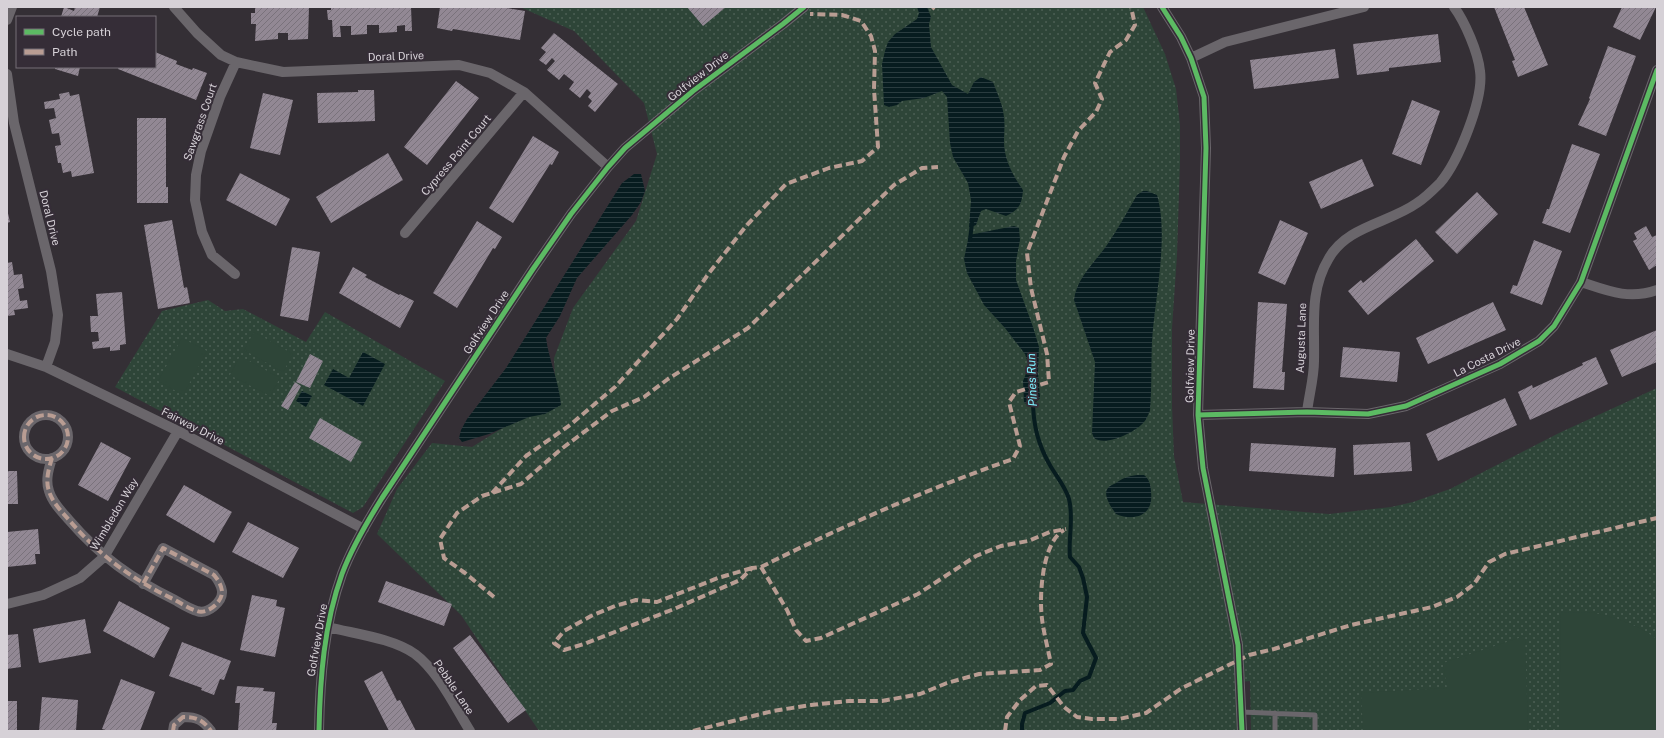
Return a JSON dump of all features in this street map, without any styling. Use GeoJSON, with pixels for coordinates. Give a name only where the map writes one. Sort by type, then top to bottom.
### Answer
{"type":"FeatureCollection","features":[{"type":"Feature","properties":{"kind":"street"},"geometry":{"type":"LineString","coordinates":[[7,20],[12,7]]}},
{"type":"Feature","properties":{"kind":"street","name":"Doral Drive"},"geometry":{"type":"LineString","coordinates":[[174,7],[197,33],[221,55],[236,62],[284,72],[459,65],[490,73],[524,92],[608,167]]}},
{"type":"Feature","properties":{"kind":"street","name":"Golfview Drive"},"geometry":{"type":"LineString","coordinates":[[319,731],[320,684],[328,627],[342,574],[364,528],[382,498],[533,269],[571,214],[625,148],[693,91],[804,7]]}},
{"type":"Feature","properties":{"kind":"street","name":"Golfview Drive"},"geometry":{"type":"LineString","coordinates":[[1162,7],[1181,37],[1191,58],[1204,97],[1206,148],[1198,415],[1203,468],[1238,645],[1242,731]]}},
{"type":"Feature","properties":{"kind":"street"},"geometry":{"type":"LineString","coordinates":[[1191,58],[1225,42],[1364,7]]}},
{"type":"Feature","properties":{"kind":"street","name":"Augusta Lane"},"geometry":{"type":"LineString","coordinates":[[1307,412],[1314,363],[1313,306],[1320,277],[1329,257],[1340,244],[1366,226],[1402,212],[1418,203],[1440,182],[1458,153],[1470,122],[1480,88],[1480,71],[1463,21],[1454,7]]}},
{"type":"Feature","properties":{"kind":"street","name":"Sawgrass Court"},"geometry":{"type":"LineString","coordinates":[[235,274],[212,255],[202,232],[195,200],[196,176],[201,151],[220,96],[236,62]]}},
{"type":"Feature","properties":{"kind":"street","name":"La Costa Drive"},"geometry":{"type":"LineString","coordinates":[[1198,415],[1307,412],[1368,414],[1406,406],[1500,364],[1539,341],[1554,326],[1581,282],[1657,70]]}},
{"type":"Feature","properties":{"kind":"street","name":"Doral Drive"},"geometry":{"type":"LineString","coordinates":[[7,74],[11,124],[51,271],[58,315],[55,342],[46,367]]}},
{"type":"Feature","properties":{"kind":"street","name":"Cypress Point Court"},"geometry":{"type":"LineString","coordinates":[[406,233],[524,92]]}},
{"type":"Feature","properties":{"kind":"street"},"geometry":{"type":"LineString","coordinates":[[1581,282],[1619,294],[1645,294],[1657,290]]}},
{"type":"Feature","properties":{"kind":"street","name":"Fairway Drive"},"geometry":{"type":"LineString","coordinates":[[7,354],[46,367],[178,431],[364,528]]}},
{"type":"Feature","properties":{"kind":"street"},"geometry":{"type":"LineString","coordinates":[[52,458],[45,459],[32,454],[24,442],[25,428],[29,422],[41,415],[49,415],[62,421],[68,435],[64,449],[52,458],[47,478],[49,491],[59,508],[79,532],[104,557],[143,584],[198,612],[210,610],[219,602],[222,592],[220,582],[214,575],[162,548],[143,584]]}},
{"type":"Feature","properties":{"kind":"street","name":"Wimbledon Way"},"geometry":{"type":"LineString","coordinates":[[7,604],[43,595],[80,578],[104,557],[178,431]]}},
{"type":"Feature","properties":{"kind":"street","name":"Pebble Lane"},"geometry":{"type":"LineString","coordinates":[[328,627],[394,644],[415,654],[433,673],[469,731]]}},
{"type":"Feature","properties":{"kind":"street"},"geometry":{"type":"LineString","coordinates":[[173,731],[174,725],[183,717],[195,717],[205,722],[211,731]]}},
{"type":"Feature","properties":{"kind":"lane"},"geometry":{"type":"LineString","coordinates":[[1241,712],[1315,715],[1315,731]]}},
{"type":"Feature","properties":{"kind":"lane"},"geometry":{"type":"LineString","coordinates":[[1275,714],[1275,731]]}},
{"type":"Feature","properties":{"kind":"green space"},"geometry":{"type":"Polygon","coordinates":[[[520,7],[1143,7],[1165,54],[1176,89],[1180,125],[1177,255],[1172,328],[1172,406],[1174,456],[1183,502],[1329,514],[1391,507],[1413,502],[1450,489],[1559,433],[1657,388],[1657,731],[1251,731],[1250,681],[1240,682],[1242,731],[539,731],[461,615],[377,534],[397,489],[432,443],[472,447],[517,419],[556,403],[554,358],[573,308],[636,221],[657,154],[644,103],[574,31],[520,7]]]}},
{"type":"Feature","properties":{"kind":"green space"},"geometry":{"type":"Polygon","coordinates":[[[208,300],[225,311],[243,309],[306,342],[325,312],[445,381],[363,507],[353,513],[115,387],[162,311],[208,300]]]}},
{"type":"Feature","properties":{"kind":"green space"},"geometry":{"type":"Polygon","coordinates":[[[254,332],[293,354],[283,372],[244,350],[254,332]]]}},
{"type":"Feature","properties":{"kind":"green space"},"geometry":{"type":"Polygon","coordinates":[[[182,338],[207,351],[183,395],[158,381],[182,338]]]}},
{"type":"Feature","properties":{"kind":"green space"},"geometry":{"type":"Polygon","coordinates":[[[240,356],[280,378],[270,396],[230,375],[240,356]]]}},
{"type":"Feature","properties":{"kind":"green space"},"geometry":{"type":"Polygon","coordinates":[[[1589,612],[1624,621],[1657,639],[1657,731],[1559,731],[1561,613],[1589,612]]]}},
{"type":"Feature","properties":{"kind":"green space"},"geometry":{"type":"Polygon","coordinates":[[[1525,636],[1528,731],[1363,731],[1361,693],[1447,688],[1443,663],[1525,636]]]}},
{"type":"Feature","properties":{"kind":"water"},"geometry":{"type":"Polygon","coordinates":[[[917,7],[927,7],[931,17],[929,24],[931,47],[952,85],[968,94],[974,82],[981,77],[993,82],[1000,99],[1003,113],[1004,148],[1007,161],[1023,190],[1021,203],[1017,209],[1006,216],[986,209],[981,211],[976,225],[969,228],[971,200],[968,183],[953,157],[950,143],[947,97],[942,91],[924,98],[902,101],[897,105],[889,107],[884,105],[882,64],[888,42],[895,34],[917,19],[919,13],[917,7]]]}},
{"type":"Feature","properties":{"kind":"water"},"geometry":{"type":"Polygon","coordinates":[[[634,174],[641,174],[645,191],[641,202],[632,215],[577,278],[560,316],[546,338],[561,405],[545,414],[529,417],[489,434],[462,442],[459,438],[461,430],[467,419],[506,368],[622,183],[634,174]]]}},
{"type":"Feature","properties":{"kind":"water"},"geometry":{"type":"Polygon","coordinates":[[[1143,191],[1157,195],[1162,229],[1160,267],[1152,341],[1150,411],[1145,421],[1128,434],[1113,440],[1105,441],[1094,438],[1092,433],[1095,362],[1074,300],[1078,285],[1082,278],[1119,227],[1137,195],[1143,191]]]}},
{"type":"Feature","properties":{"kind":"water"},"geometry":{"type":"Polygon","coordinates":[[[1014,226],[1019,228],[1020,240],[1016,261],[1016,280],[1039,347],[1038,373],[1040,398],[1033,405],[1024,403],[1023,381],[1029,366],[1025,354],[1005,328],[984,305],[967,273],[964,259],[969,235],[1014,226]]]}},
{"type":"Feature","properties":{"kind":"water"},"geometry":{"type":"Polygon","coordinates":[[[363,352],[385,364],[363,406],[324,385],[333,369],[349,378],[363,352]]]}},
{"type":"Feature","properties":{"kind":"water"},"geometry":{"type":"Polygon","coordinates":[[[302,391],[312,396],[306,407],[296,401],[302,391]]]}},
{"type":"Feature","properties":{"kind":"water"},"geometry":{"type":"Polygon","coordinates":[[[1137,475],[1144,475],[1149,482],[1151,489],[1151,500],[1149,506],[1142,515],[1136,517],[1116,514],[1110,505],[1106,491],[1110,486],[1123,479],[1137,475]]]}},
{"type":"Feature","properties":{"kind":"building"},"geometry":{"type":"Polygon","coordinates":[[[64,7],[74,11],[75,7],[100,7],[97,16],[61,16],[64,7]]]}},
{"type":"Feature","properties":{"kind":"building"},"geometry":{"type":"Polygon","coordinates":[[[255,7],[309,7],[308,39],[288,40],[288,33],[278,33],[278,39],[255,41],[256,24],[251,24],[251,13],[255,13],[255,7]]]}},
{"type":"Feature","properties":{"kind":"building"},"geometry":{"type":"Polygon","coordinates":[[[331,7],[411,7],[412,31],[405,31],[405,25],[397,26],[397,32],[379,33],[379,25],[367,25],[367,34],[351,35],[351,26],[340,26],[341,37],[333,37],[332,20],[328,20],[327,10],[331,10],[331,7]]]}},
{"type":"Feature","properties":{"kind":"building"},"geometry":{"type":"Polygon","coordinates":[[[440,7],[501,7],[525,11],[520,40],[453,29],[452,31],[437,28],[440,7]]]}},
{"type":"Feature","properties":{"kind":"building"},"geometry":{"type":"Polygon","coordinates":[[[687,7],[726,7],[703,26],[687,7]]]}},
{"type":"Feature","properties":{"kind":"building"},"geometry":{"type":"Polygon","coordinates":[[[1494,7],[1524,7],[1548,65],[1518,77],[1512,61],[1515,60],[1494,7]]]}},
{"type":"Feature","properties":{"kind":"building"},"geometry":{"type":"Polygon","coordinates":[[[1622,7],[1656,7],[1640,40],[1613,27],[1622,7]]]}},
{"type":"Feature","properties":{"kind":"building"},"geometry":{"type":"Polygon","coordinates":[[[554,33],[618,84],[595,112],[588,106],[592,101],[588,97],[591,93],[587,89],[580,98],[569,89],[574,82],[564,74],[559,80],[547,70],[555,61],[552,58],[546,65],[539,60],[546,52],[541,48],[554,33]]]}},
{"type":"Feature","properties":{"kind":"building"},"geometry":{"type":"Polygon","coordinates":[[[1438,34],[1441,62],[1389,68],[1389,71],[1357,75],[1353,44],[1438,34]]]}},
{"type":"Feature","properties":{"kind":"building"},"geometry":{"type":"Polygon","coordinates":[[[1608,46],[1636,56],[1606,136],[1578,125],[1590,99],[1589,98],[1608,46]]]}},
{"type":"Feature","properties":{"kind":"building"},"geometry":{"type":"Polygon","coordinates":[[[1335,49],[1339,78],[1254,89],[1250,60],[1335,49]]]}},
{"type":"Feature","properties":{"kind":"building"},"geometry":{"type":"Polygon","coordinates":[[[156,52],[177,61],[176,64],[192,70],[193,68],[207,73],[196,100],[118,69],[156,68],[156,52]]]}},
{"type":"Feature","properties":{"kind":"building"},"geometry":{"type":"Polygon","coordinates":[[[55,68],[80,68],[78,76],[55,68]]]}},
{"type":"Feature","properties":{"kind":"building"},"geometry":{"type":"Polygon","coordinates":[[[456,81],[479,98],[427,165],[404,147],[456,81]]]}},
{"type":"Feature","properties":{"kind":"building"},"geometry":{"type":"Polygon","coordinates":[[[358,90],[374,90],[375,121],[318,123],[317,93],[358,92],[358,90]]]}},
{"type":"Feature","properties":{"kind":"building"},"geometry":{"type":"Polygon","coordinates":[[[69,92],[70,96],[79,94],[94,173],[72,177],[71,171],[63,173],[61,163],[58,163],[55,146],[61,145],[59,133],[52,134],[49,120],[56,118],[54,108],[45,109],[44,102],[60,99],[59,94],[69,92]]]}},
{"type":"Feature","properties":{"kind":"building"},"geometry":{"type":"Polygon","coordinates":[[[263,93],[293,100],[280,155],[250,148],[263,93]]]}},
{"type":"Feature","properties":{"kind":"building"},"geometry":{"type":"Polygon","coordinates":[[[1412,100],[1440,111],[1421,165],[1392,154],[1412,100]]]}},
{"type":"Feature","properties":{"kind":"building"},"geometry":{"type":"Polygon","coordinates":[[[137,118],[166,118],[166,187],[168,187],[168,203],[137,203],[137,118]]]}},
{"type":"Feature","properties":{"kind":"building"},"geometry":{"type":"Polygon","coordinates":[[[533,136],[559,152],[513,223],[489,208],[533,136]]]}},
{"type":"Feature","properties":{"kind":"building"},"geometry":{"type":"Polygon","coordinates":[[[1572,144],[1600,154],[1570,233],[1542,223],[1547,209],[1549,209],[1572,144]]]}},
{"type":"Feature","properties":{"kind":"building"},"geometry":{"type":"Polygon","coordinates":[[[388,153],[403,180],[331,223],[316,197],[388,153]]]}},
{"type":"Feature","properties":{"kind":"building"},"geometry":{"type":"Polygon","coordinates":[[[1362,159],[1374,186],[1321,209],[1309,182],[1362,159]]]}},
{"type":"Feature","properties":{"kind":"building"},"geometry":{"type":"Polygon","coordinates":[[[240,173],[290,199],[276,226],[226,200],[240,173]]]}},
{"type":"Feature","properties":{"kind":"building"},"geometry":{"type":"Polygon","coordinates":[[[1477,192],[1498,214],[1457,254],[1435,232],[1477,192]]]}},
{"type":"Feature","properties":{"kind":"building"},"geometry":{"type":"Polygon","coordinates":[[[7,209],[10,222],[7,223],[7,209]]]}},
{"type":"Feature","properties":{"kind":"building"},"geometry":{"type":"Polygon","coordinates":[[[172,220],[184,288],[187,287],[190,303],[158,309],[144,225],[172,220]]]}},
{"type":"Feature","properties":{"kind":"building"},"geometry":{"type":"Polygon","coordinates":[[[1280,220],[1308,233],[1285,285],[1258,273],[1280,220]]]}},
{"type":"Feature","properties":{"kind":"building"},"geometry":{"type":"Polygon","coordinates":[[[477,221],[502,237],[495,249],[493,248],[457,308],[433,293],[477,221]]]}},
{"type":"Feature","properties":{"kind":"building"},"geometry":{"type":"Polygon","coordinates":[[[1646,226],[1652,237],[1657,235],[1657,265],[1649,270],[1633,241],[1637,239],[1634,233],[1646,226]]]}},
{"type":"Feature","properties":{"kind":"building"},"geometry":{"type":"Polygon","coordinates":[[[1416,239],[1434,261],[1368,315],[1348,291],[1361,280],[1363,283],[1416,239]]]}},
{"type":"Feature","properties":{"kind":"building"},"geometry":{"type":"Polygon","coordinates":[[[1534,240],[1562,251],[1542,305],[1510,293],[1513,285],[1517,286],[1534,240]]]}},
{"type":"Feature","properties":{"kind":"building"},"geometry":{"type":"Polygon","coordinates":[[[292,247],[320,252],[308,321],[280,316],[292,247]]]}},
{"type":"Feature","properties":{"kind":"building"},"geometry":{"type":"Polygon","coordinates":[[[12,262],[14,275],[22,274],[24,288],[18,289],[20,301],[27,300],[28,308],[14,310],[15,315],[7,316],[7,263],[12,262]]]}},
{"type":"Feature","properties":{"kind":"building"},"geometry":{"type":"Polygon","coordinates":[[[353,267],[367,275],[365,277],[399,295],[400,294],[414,301],[400,328],[339,293],[353,267]]]}},
{"type":"Feature","properties":{"kind":"building"},"geometry":{"type":"Polygon","coordinates":[[[122,292],[126,344],[120,345],[120,350],[110,351],[110,347],[93,349],[92,342],[99,341],[98,332],[91,332],[90,316],[98,316],[96,294],[122,292]]]}},
{"type":"Feature","properties":{"kind":"building"},"geometry":{"type":"Polygon","coordinates":[[[1258,302],[1287,304],[1282,372],[1285,372],[1284,390],[1253,388],[1258,302]]]}},
{"type":"Feature","properties":{"kind":"building"},"geometry":{"type":"Polygon","coordinates":[[[1493,302],[1506,330],[1428,364],[1416,338],[1493,302]]]}},
{"type":"Feature","properties":{"kind":"building"},"geometry":{"type":"Polygon","coordinates":[[[1657,330],[1657,362],[1622,377],[1610,350],[1657,330]]]}},
{"type":"Feature","properties":{"kind":"building"},"geometry":{"type":"Polygon","coordinates":[[[1343,347],[1400,352],[1397,382],[1340,377],[1343,347]]]}},
{"type":"Feature","properties":{"kind":"building"},"geometry":{"type":"Polygon","coordinates":[[[310,354],[323,361],[310,388],[296,382],[310,354]]]}},
{"type":"Feature","properties":{"kind":"building"},"geometry":{"type":"Polygon","coordinates":[[[1596,357],[1608,384],[1530,420],[1518,392],[1532,385],[1533,388],[1583,365],[1582,363],[1596,357]]]}},
{"type":"Feature","properties":{"kind":"building"},"geometry":{"type":"Polygon","coordinates":[[[295,382],[301,386],[288,410],[281,406],[295,382]]]}},
{"type":"Feature","properties":{"kind":"building"},"geometry":{"type":"Polygon","coordinates":[[[1505,398],[1517,425],[1438,461],[1426,434],[1505,398]]]}},
{"type":"Feature","properties":{"kind":"building"},"geometry":{"type":"Polygon","coordinates":[[[320,418],[362,442],[351,462],[309,438],[320,418]]]}},
{"type":"Feature","properties":{"kind":"building"},"geometry":{"type":"Polygon","coordinates":[[[101,442],[131,458],[108,501],[78,485],[101,442]]]}},
{"type":"Feature","properties":{"kind":"building"},"geometry":{"type":"Polygon","coordinates":[[[1410,442],[1412,471],[1354,475],[1353,445],[1410,442]]]}},
{"type":"Feature","properties":{"kind":"building"},"geometry":{"type":"Polygon","coordinates":[[[1251,443],[1336,448],[1334,477],[1249,471],[1251,443]]]}},
{"type":"Feature","properties":{"kind":"building"},"geometry":{"type":"Polygon","coordinates":[[[7,471],[17,471],[18,504],[7,504],[7,471]]]}},
{"type":"Feature","properties":{"kind":"building"},"geometry":{"type":"Polygon","coordinates":[[[184,485],[232,512],[214,543],[166,515],[184,485]]]}},
{"type":"Feature","properties":{"kind":"building"},"geometry":{"type":"Polygon","coordinates":[[[248,522],[299,548],[283,578],[232,552],[248,522]]]}},
{"type":"Feature","properties":{"kind":"building"},"geometry":{"type":"Polygon","coordinates":[[[38,529],[40,554],[35,554],[36,564],[7,567],[7,532],[38,529]]]}},
{"type":"Feature","properties":{"kind":"building"},"geometry":{"type":"Polygon","coordinates":[[[386,581],[452,604],[444,626],[378,602],[386,581]]]}},
{"type":"Feature","properties":{"kind":"building"},"geometry":{"type":"Polygon","coordinates":[[[252,595],[277,600],[276,606],[285,608],[275,657],[240,650],[252,595]]]}},
{"type":"Feature","properties":{"kind":"building"},"geometry":{"type":"Polygon","coordinates":[[[119,601],[170,628],[154,658],[103,631],[119,601]]]}},
{"type":"Feature","properties":{"kind":"building"},"geometry":{"type":"Polygon","coordinates":[[[85,619],[91,653],[39,663],[33,629],[85,619]]]}},
{"type":"Feature","properties":{"kind":"building"},"geometry":{"type":"Polygon","coordinates":[[[18,634],[21,667],[7,669],[7,635],[18,634]]]}},
{"type":"Feature","properties":{"kind":"building"},"geometry":{"type":"Polygon","coordinates":[[[470,635],[526,710],[508,723],[453,648],[470,635]]]}},
{"type":"Feature","properties":{"kind":"building"},"geometry":{"type":"Polygon","coordinates":[[[182,642],[231,661],[224,680],[220,679],[214,695],[201,690],[202,688],[169,676],[182,642]]]}},
{"type":"Feature","properties":{"kind":"building"},"geometry":{"type":"Polygon","coordinates":[[[382,671],[397,701],[400,700],[416,731],[389,731],[364,681],[382,671]]]}},
{"type":"Feature","properties":{"kind":"building"},"geometry":{"type":"Polygon","coordinates":[[[121,679],[155,692],[140,731],[109,731],[102,729],[121,679]]]}},
{"type":"Feature","properties":{"kind":"building"},"geometry":{"type":"Polygon","coordinates":[[[237,686],[264,688],[263,691],[275,692],[272,723],[277,723],[276,731],[238,731],[240,703],[235,703],[237,686]]]}},
{"type":"Feature","properties":{"kind":"building"},"geometry":{"type":"Polygon","coordinates":[[[42,697],[78,700],[76,731],[39,731],[42,697]]]}},
{"type":"Feature","properties":{"kind":"building"},"geometry":{"type":"Polygon","coordinates":[[[7,701],[17,701],[17,731],[7,731],[7,701]]]}},
{"type":"Feature","properties":{"kind":"waterway","name":"Pines Run"},"geometry":{"type":"LineString","coordinates":[[970,240],[972,223]]}},
{"type":"Feature","properties":{"kind":"waterway","name":"Pines Run"},"geometry":{"type":"LineString","coordinates":[[1022,731],[1025,713],[1050,703],[1065,691],[1073,690],[1080,681],[1089,677],[1096,658],[1083,633],[1087,597],[1083,578],[1079,567],[1070,557],[1071,514],[1069,499],[1064,487],[1046,459],[1037,435],[1033,400]]}},
{"type":"Feature","properties":{"kind":"marked path"},"geometry":{"type":"LineString","coordinates":[[761,567],[886,509],[1013,459],[1020,446],[1009,402],[1016,392],[1049,382],[1047,354],[1031,288],[1027,253],[1064,157],[1078,131],[1096,112],[1102,99],[1095,83],[1110,52],[1126,40],[1135,25],[1131,7]]}},
{"type":"Feature","properties":{"kind":"marked path"},"geometry":{"type":"LineString","coordinates":[[492,493],[526,456],[570,425],[615,387],[677,319],[709,273],[747,225],[786,184],[829,168],[862,161],[878,147],[874,89],[875,51],[871,36],[861,21],[842,15],[810,14]]}},
{"type":"Feature","properties":{"kind":"marked path"},"geometry":{"type":"LineString","coordinates":[[494,597],[444,558],[440,539],[457,513],[482,496],[521,484],[560,450],[612,411],[644,397],[668,379],[748,328],[894,185],[922,168],[938,167]]}},
{"type":"Feature","properties":{"kind":"marked path"},"geometry":{"type":"LineString","coordinates":[[46,415],[58,419],[64,425],[68,437],[64,449],[58,455],[46,459],[34,455],[28,449],[24,437],[28,425],[34,419],[46,415]]}},
{"type":"Feature","properties":{"kind":"marked path"},"geometry":{"type":"LineString","coordinates":[[52,458],[47,483],[52,499],[81,533],[105,556],[118,566],[131,575],[145,584],[194,610],[201,612],[214,607],[222,595],[221,586],[214,575],[163,548],[143,584]]}},
{"type":"Feature","properties":{"kind":"marked path"},"geometry":{"type":"LineString","coordinates":[[1005,731],[1007,717],[1020,700],[1036,686],[1047,685],[1064,707],[1077,717],[1092,719],[1119,719],[1146,713],[1182,688],[1249,655],[1274,649],[1351,625],[1432,607],[1457,597],[1474,584],[1489,562],[1505,554],[1657,518]]}},
{"type":"Feature","properties":{"kind":"marked path"},"geometry":{"type":"LineString","coordinates":[[752,568],[718,578],[657,602],[636,600],[615,606],[591,616],[564,631],[554,643],[564,650],[584,644],[674,609],[740,580],[752,568],[761,567],[787,610],[796,630],[806,641],[821,638],[918,594],[976,556],[1001,546],[1028,541],[1050,532],[1066,529]]}},
{"type":"Feature","properties":{"kind":"marked path"},"geometry":{"type":"LineString","coordinates":[[693,731],[773,711],[849,701],[882,701],[920,694],[947,683],[979,674],[1040,670],[1051,664],[1041,609],[1044,570],[1051,546],[1057,536],[1064,530]]}},
{"type":"Feature","properties":{"kind":"marked path"},"geometry":{"type":"LineString","coordinates":[[173,731],[174,725],[183,717],[199,720],[211,731]]}},
{"type":"Feature","properties":{"kind":"cycle path"},"geometry":{"type":"LineString","coordinates":[[319,731],[320,691],[327,632],[336,593],[350,554],[365,525],[382,498],[533,269],[571,214],[625,148],[693,91],[804,7]]}},
{"type":"Feature","properties":{"kind":"cycle path"},"geometry":{"type":"LineString","coordinates":[[1162,7],[1181,37],[1191,58],[1204,97],[1206,148],[1198,415],[1203,468],[1238,645],[1242,731]]}},
{"type":"Feature","properties":{"kind":"cycle path"},"geometry":{"type":"LineString","coordinates":[[1198,415],[1307,412],[1368,414],[1406,406],[1500,364],[1539,341],[1554,326],[1581,282],[1657,70]]}}]}
